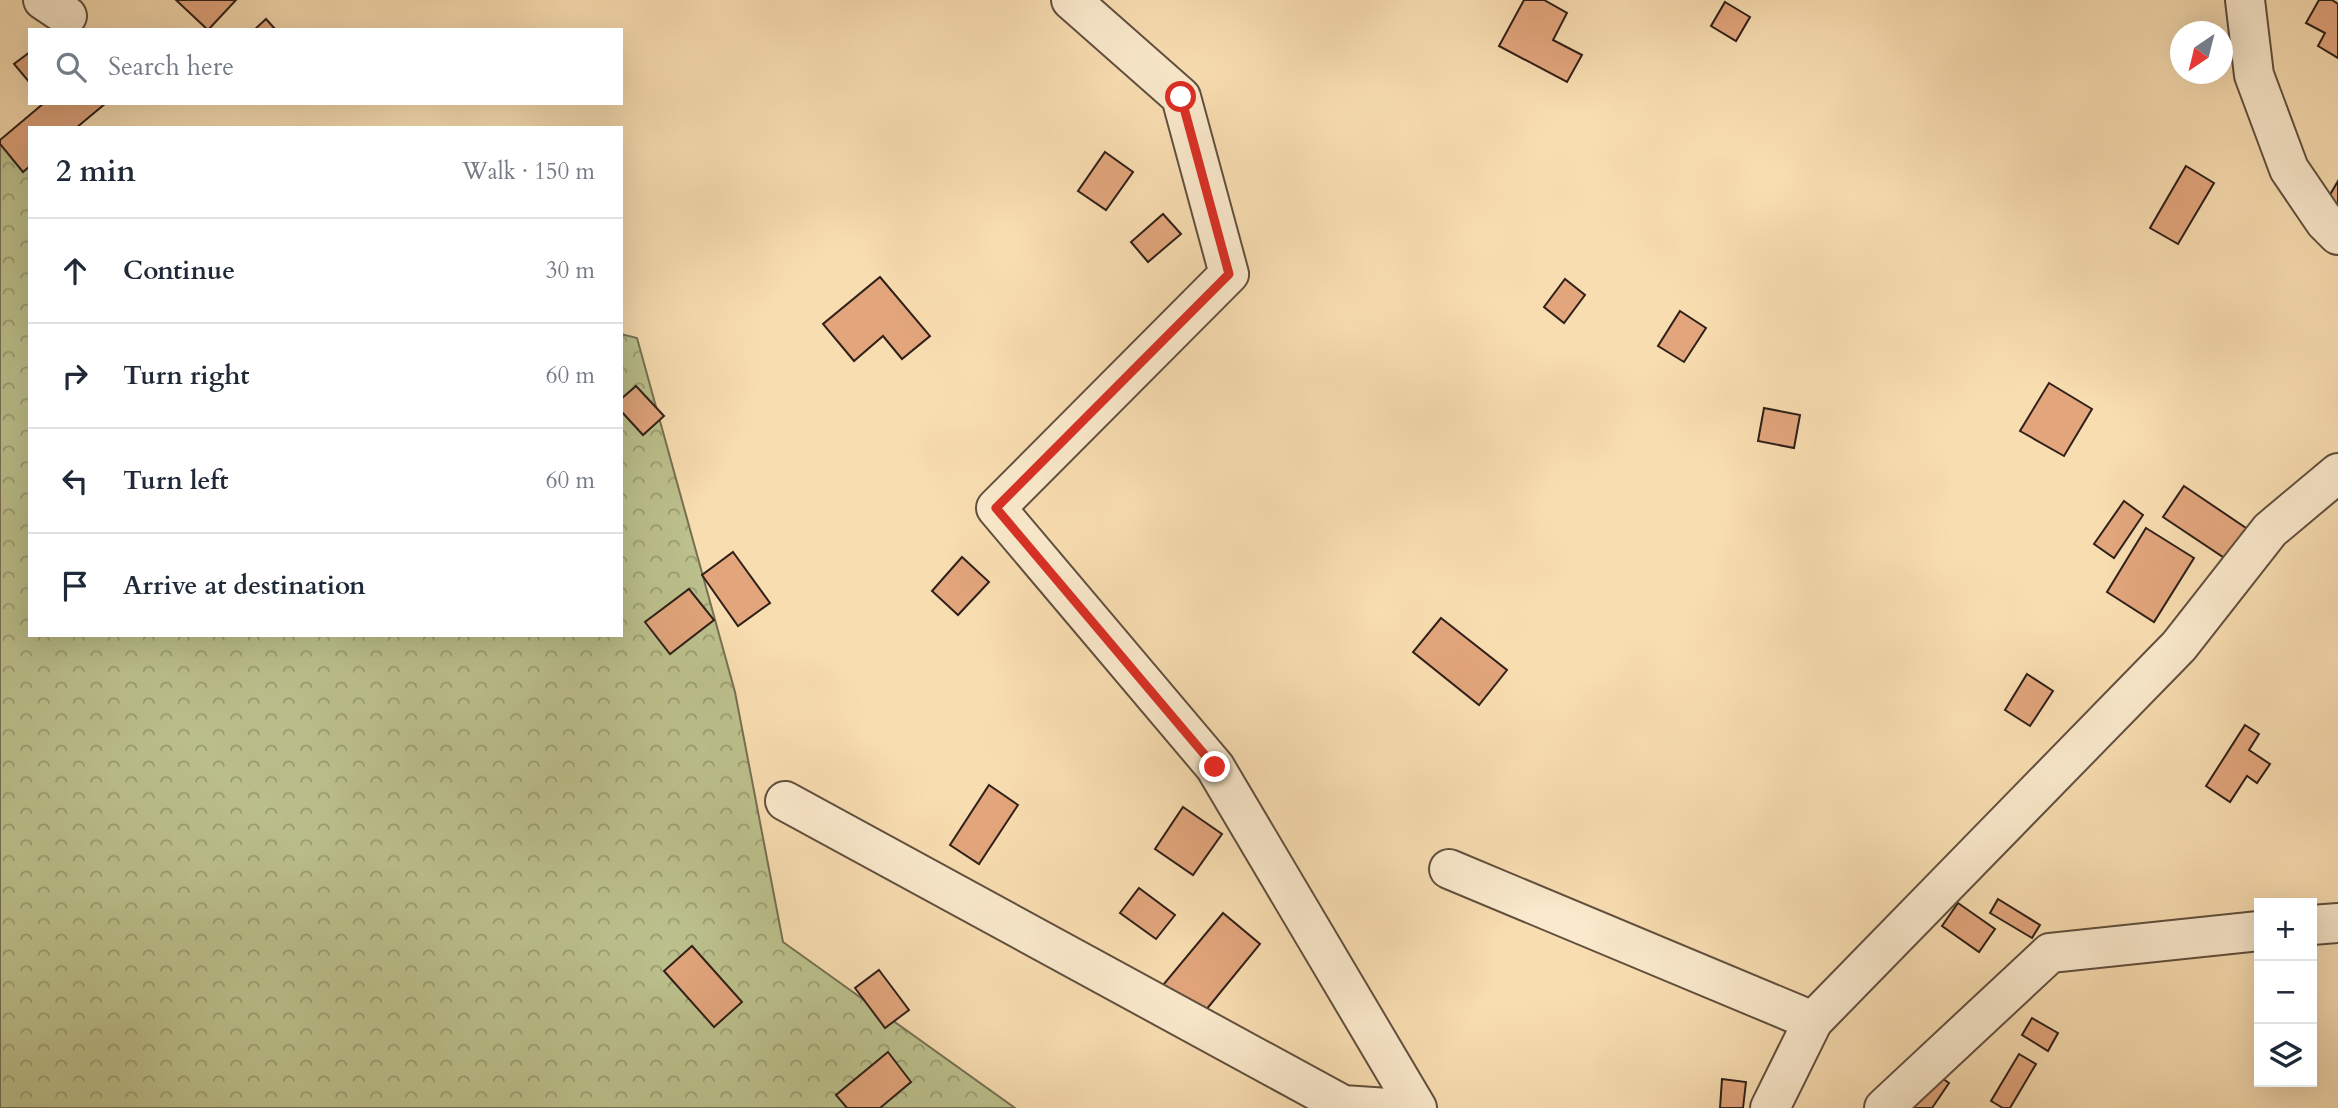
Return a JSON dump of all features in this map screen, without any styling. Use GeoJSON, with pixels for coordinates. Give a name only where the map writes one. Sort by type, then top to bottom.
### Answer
{"type":"FeatureCollection","features":[{"type":"Feature","properties":{"kind":"street"},"geometry":{"type":"LineString","coordinates":[[1070,0],[1181,97],[1229,274],[996,508],[1215,767],[1418,1108]]}},
{"type":"Feature","properties":{"kind":"street"},"geometry":{"type":"LineString","coordinates":[[2245,0],[2254,75],[2289,169],[2325,222],[2338,235]]}},
{"type":"Feature","properties":{"kind":"street"},"geometry":{"type":"LineString","coordinates":[[1770,1108],[1812,1021],[2179,646],[2270,530],[2338,473]]}},
{"type":"Feature","properties":{"kind":"street"},"geometry":{"type":"LineString","coordinates":[[785,801],[1343,1105],[1388,1108]]}},
{"type":"Feature","properties":{"kind":"street"},"geometry":{"type":"LineString","coordinates":[[1449,869],[1812,1021]]}},
{"type":"Feature","properties":{"kind":"street"},"geometry":{"type":"LineString","coordinates":[[2317,925],[2338,923]]}},
{"type":"Feature","properties":{"kind":"street"},"geometry":{"type":"LineString","coordinates":[[1884,1108],[2050,953],[2254,932]]}},
{"type":"Feature","properties":{"kind":"green space"},"geometry":{"type":"Polygon","coordinates":[[[0,142],[28,151],[28,637],[623,637],[623,334],[637,338],[735,692],[783,942],[1015,1108],[0,1108],[0,142]]]}},
{"type":"Feature","properties":{"kind":"building"},"geometry":{"type":"Polygon","coordinates":[[[176,0],[236,0],[210,28],[206,28],[176,0]]]}},
{"type":"Feature","properties":{"kind":"building"},"geometry":{"type":"Polygon","coordinates":[[[1524,0],[1544,0],[1567,13],[1553,40],[1582,55],[1567,82],[1499,46],[1524,0]]]}},
{"type":"Feature","properties":{"kind":"building"},"geometry":{"type":"Polygon","coordinates":[[[2319,0],[2332,0],[2338,4],[2338,58],[2318,46],[2325,33],[2306,23],[2319,0]]]}},
{"type":"Feature","properties":{"kind":"building"},"geometry":{"type":"Polygon","coordinates":[[[1725,2],[1750,17],[1736,41],[1711,26],[1725,2]]]}},
{"type":"Feature","properties":{"kind":"building"},"geometry":{"type":"Polygon","coordinates":[[[266,19],[274,28],[256,28],[266,19]]]}},
{"type":"Feature","properties":{"kind":"building"},"geometry":{"type":"Polygon","coordinates":[[[28,54],[28,81],[14,64],[28,54]]]}},
{"type":"Feature","properties":{"kind":"building"},"geometry":{"type":"Polygon","coordinates":[[[42,105],[104,105],[78,126],[28,126],[28,168],[23,172],[0,144],[0,140],[42,105]]]}},
{"type":"Feature","properties":{"kind":"building"},"geometry":{"type":"Polygon","coordinates":[[[1105,152],[1133,172],[1106,210],[1078,191],[1105,152]]]}},
{"type":"Feature","properties":{"kind":"building"},"geometry":{"type":"Polygon","coordinates":[[[2186,166],[2214,183],[2178,244],[2150,228],[2186,166]]]}},
{"type":"Feature","properties":{"kind":"building"},"geometry":{"type":"Polygon","coordinates":[[[2338,181],[2338,213],[2324,205],[2338,181]]]}},
{"type":"Feature","properties":{"kind":"building"},"geometry":{"type":"Polygon","coordinates":[[[1163,214],[1181,234],[1148,262],[1131,242],[1163,214]]]}},
{"type":"Feature","properties":{"kind":"building"},"geometry":{"type":"Polygon","coordinates":[[[880,277],[930,336],[902,359],[883,336],[854,361],[823,324],[880,277]]]}},
{"type":"Feature","properties":{"kind":"building"},"geometry":{"type":"Polygon","coordinates":[[[1565,279],[1585,295],[1564,323],[1544,307],[1565,279]]]}},
{"type":"Feature","properties":{"kind":"building"},"geometry":{"type":"Polygon","coordinates":[[[1680,311],[1706,328],[1684,362],[1658,346],[1680,311]]]}},
{"type":"Feature","properties":{"kind":"building"},"geometry":{"type":"Polygon","coordinates":[[[2049,383],[2092,409],[2064,456],[2020,431],[2049,383]]]}},
{"type":"Feature","properties":{"kind":"building"},"geometry":{"type":"Polygon","coordinates":[[[636,386],[664,416],[643,435],[623,413],[623,397],[636,386]]]}},
{"type":"Feature","properties":{"kind":"building"},"geometry":{"type":"Polygon","coordinates":[[[1764,408],[1800,415],[1794,448],[1758,441],[1764,408]]]}},
{"type":"Feature","properties":{"kind":"building"},"geometry":{"type":"Polygon","coordinates":[[[2184,486],[2249,530],[2229,561],[2163,517],[2184,486]]]}},
{"type":"Feature","properties":{"kind":"building"},"geometry":{"type":"Polygon","coordinates":[[[2124,501],[2143,515],[2114,558],[2094,544],[2124,501]]]}},
{"type":"Feature","properties":{"kind":"building"},"geometry":{"type":"Polygon","coordinates":[[[2146,528],[2194,558],[2154,622],[2107,592],[2146,528]]]}},
{"type":"Feature","properties":{"kind":"building"},"geometry":{"type":"Polygon","coordinates":[[[733,552],[770,603],[738,626],[702,575],[733,552]]]}},
{"type":"Feature","properties":{"kind":"building"},"geometry":{"type":"Polygon","coordinates":[[[962,557],[989,582],[958,615],[932,591],[962,557]]]}},
{"type":"Feature","properties":{"kind":"building"},"geometry":{"type":"Polygon","coordinates":[[[689,589],[714,620],[670,654],[645,622],[689,589]]]}},
{"type":"Feature","properties":{"kind":"building"},"geometry":{"type":"Polygon","coordinates":[[[1441,618],[1507,670],[1479,705],[1413,652],[1441,618]]]}},
{"type":"Feature","properties":{"kind":"building"},"geometry":{"type":"Polygon","coordinates":[[[2027,674],[2053,691],[2030,726],[2005,710],[2027,674]]]}},
{"type":"Feature","properties":{"kind":"building"},"geometry":{"type":"Polygon","coordinates":[[[2245,725],[2259,734],[2249,750],[2270,764],[2257,783],[2247,776],[2230,802],[2206,786],[2245,725]]]}},
{"type":"Feature","properties":{"kind":"building"},"geometry":{"type":"Polygon","coordinates":[[[989,785],[1018,805],[979,864],[950,845],[989,785]]]}},
{"type":"Feature","properties":{"kind":"building"},"geometry":{"type":"Polygon","coordinates":[[[1183,807],[1222,834],[1193,875],[1155,849],[1183,807]]]}},
{"type":"Feature","properties":{"kind":"building"},"geometry":{"type":"Polygon","coordinates":[[[1139,888],[1175,915],[1156,939],[1120,913],[1139,888]]]}},
{"type":"Feature","properties":{"kind":"building"},"geometry":{"type":"Polygon","coordinates":[[[1998,899],[2040,925],[2032,938],[1990,913],[1998,899]]]}},
{"type":"Feature","properties":{"kind":"building"},"geometry":{"type":"Polygon","coordinates":[[[1958,903],[1995,929],[1979,952],[1942,926],[1958,903]]]}},
{"type":"Feature","properties":{"kind":"building"},"geometry":{"type":"Polygon","coordinates":[[[1223,913],[1260,944],[1201,1016],[1163,985],[1223,913]]]}},
{"type":"Feature","properties":{"kind":"building"},"geometry":{"type":"Polygon","coordinates":[[[692,946],[742,1002],[714,1027],[664,971],[692,946]]]}},
{"type":"Feature","properties":{"kind":"building"},"geometry":{"type":"Polygon","coordinates":[[[879,970],[909,1010],[885,1028],[855,988],[879,970]]]}},
{"type":"Feature","properties":{"kind":"building"},"geometry":{"type":"Polygon","coordinates":[[[2032,1018],[2058,1033],[2048,1051],[2022,1035],[2032,1018]]]}},
{"type":"Feature","properties":{"kind":"building"},"geometry":{"type":"Polygon","coordinates":[[[888,1052],[911,1082],[880,1108],[847,1108],[836,1095],[888,1052]]]}},
{"type":"Feature","properties":{"kind":"building"},"geometry":{"type":"Polygon","coordinates":[[[2019,1054],[2036,1064],[2010,1108],[2003,1108],[1991,1101],[2019,1054]]]}},
{"type":"Feature","properties":{"kind":"building"},"geometry":{"type":"Polygon","coordinates":[[[1920,1063],[1949,1083],[1932,1108],[1889,1108],[1920,1063]]]}},
{"type":"Feature","properties":{"kind":"building"},"geometry":{"type":"Polygon","coordinates":[[[1722,1079],[1746,1082],[1743,1108],[1720,1108],[1722,1079]]]}},
{"type":"Feature","properties":{"kind":"route"},"geometry":{"type":"LineString","coordinates":[[1181,97],[1229,274],[996,508],[1215,767]]}}]}
